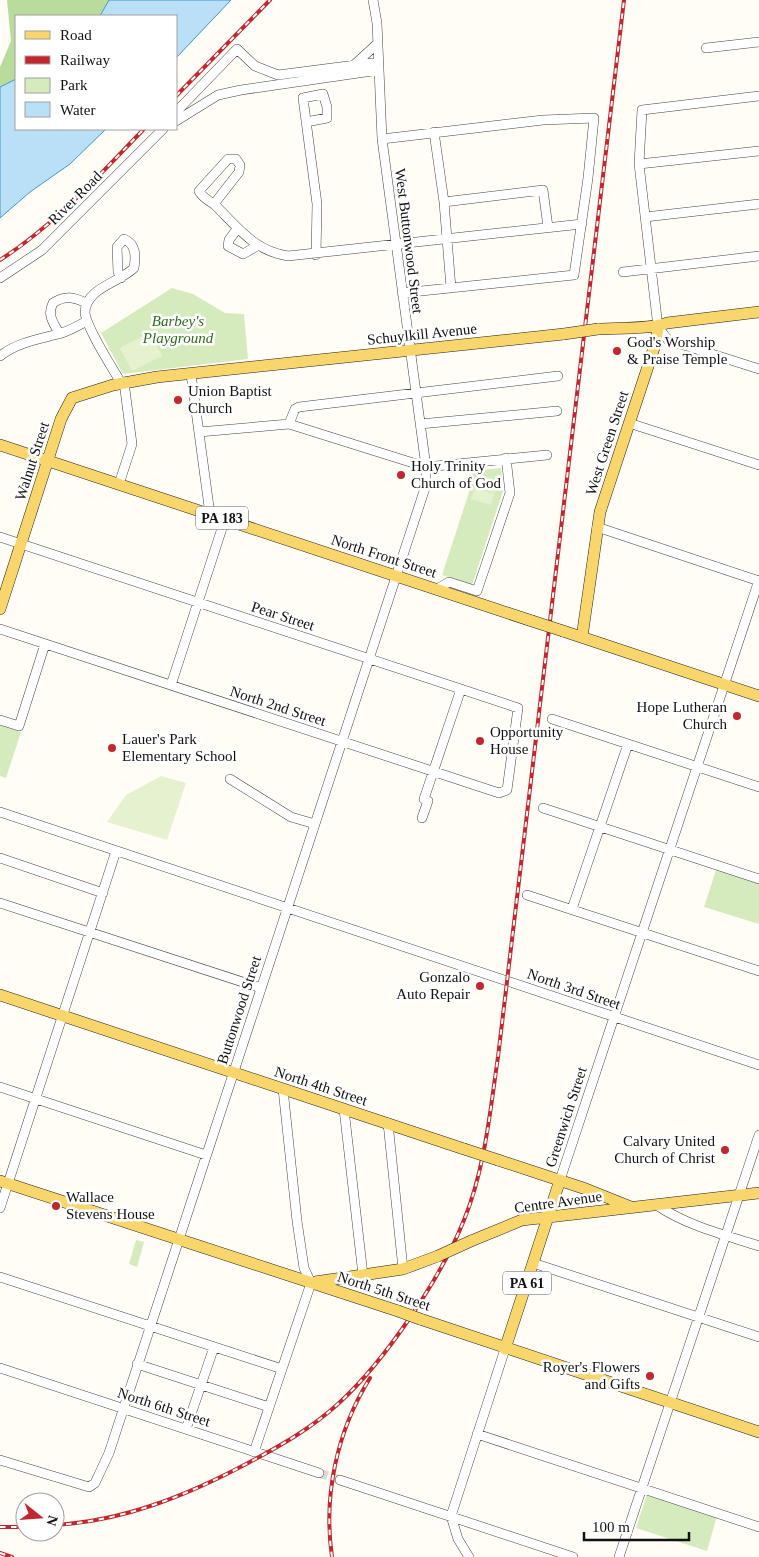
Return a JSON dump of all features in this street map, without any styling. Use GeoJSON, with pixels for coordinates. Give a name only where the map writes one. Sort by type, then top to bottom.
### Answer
{"type":"FeatureCollection","features":[{"type":"Feature","properties":{"kind":"main road","name":"Schuylkill Avenue"},"geometry":{"type":"LineString","coordinates":[[88,392],[122,383],[191,374],[598,329],[634,326],[658,327],[667,323],[759,312]]}},
{"type":"Feature","properties":{"kind":"main road","name":"West Green Street"},"geometry":{"type":"LineString","coordinates":[[582,637],[600,512],[656,342],[658,327]]}},
{"type":"Feature","properties":{"kind":"main road","name":"Walnut Street"},"geometry":{"type":"LineString","coordinates":[[0,609],[69,401],[88,392]]}},
{"type":"Feature","properties":{"kind":"main road","name":"North Front Street"},"geometry":{"type":"LineString","coordinates":[[0,445],[759,696]]}},
{"type":"Feature","properties":{"kind":"main road","name":"North 4th Street"},"geometry":{"type":"LineString","coordinates":[[0,995],[560,1180],[632,1207]]}},
{"type":"Feature","properties":{"kind":"main road","name":"Greenwich Street"},"geometry":{"type":"LineString","coordinates":[[505,1348],[560,1180]]}},
{"type":"Feature","properties":{"kind":"main road","name":"North 5th Street"},"geometry":{"type":"LineString","coordinates":[[4,1182],[759,1432]]}},
{"type":"Feature","properties":{"kind":"main road","name":"Centre Avenue"},"geometry":{"type":"LineString","coordinates":[[311,1283],[404,1269],[516,1222],[759,1193]]}},
{"type":"Feature","properties":{"kind":"street","name":"West Buttonwood Street"},"geometry":{"type":"LineString","coordinates":[[373,0],[377,23],[382,139],[426,466],[426,485],[396,576]]}},
{"type":"Feature","properties":{"kind":"street"},"geometry":{"type":"LineString","coordinates":[[706,48],[759,42]]}},
{"type":"Feature","properties":{"kind":"street"},"geometry":{"type":"LineString","coordinates":[[356,69],[378,44]]}},
{"type":"Feature","properties":{"kind":"street"},"geometry":{"type":"LineString","coordinates":[[178,110],[237,50],[255,66],[278,75],[356,69],[380,83]]}},
{"type":"Feature","properties":{"kind":"street"},"geometry":{"type":"LineString","coordinates":[[178,120],[218,95],[379,66]]}},
{"type":"Feature","properties":{"kind":"street"},"geometry":{"type":"LineString","coordinates":[[306,122],[327,118],[327,107],[323,94],[303,98],[306,122],[317,204],[316,255]]}},
{"type":"Feature","properties":{"kind":"street","name":"West Green Street"},"geometry":{"type":"LineString","coordinates":[[658,327],[639,164],[642,110],[759,96]]}},
{"type":"Feature","properties":{"kind":"street"},"geometry":{"type":"LineString","coordinates":[[382,139],[552,119],[594,118],[574,275],[402,293]]}},
{"type":"Feature","properties":{"kind":"street","name":"River Road"},"geometry":{"type":"LineString","coordinates":[[0,278],[42,250],[162,130]]}},
{"type":"Feature","properties":{"kind":"street"},"geometry":{"type":"LineString","coordinates":[[434,132],[444,202],[451,288]]}},
{"type":"Feature","properties":{"kind":"street"},"geometry":{"type":"LineString","coordinates":[[639,164],[759,151]]}},
{"type":"Feature","properties":{"kind":"street"},"geometry":{"type":"LineString","coordinates":[[214,204],[239,172],[240,165],[236,159],[228,158],[199,191],[203,199],[214,204],[256,246],[275,254],[288,256],[316,255],[446,238],[582,224]]}},
{"type":"Feature","properties":{"kind":"street"},"geometry":{"type":"LineString","coordinates":[[444,202],[543,190],[548,227]]}},
{"type":"Feature","properties":{"kind":"street"},"geometry":{"type":"LineString","coordinates":[[645,217],[759,204]]}},
{"type":"Feature","properties":{"kind":"street"},"geometry":{"type":"LineString","coordinates":[[238,229],[229,240],[228,246],[232,250],[243,254],[256,246]]}},
{"type":"Feature","properties":{"kind":"street"},"geometry":{"type":"LineString","coordinates":[[622,272],[759,256]]}},
{"type":"Feature","properties":{"kind":"street"},"geometry":{"type":"LineString","coordinates":[[120,484],[132,444],[122,383],[87,321],[86,303],[97,292],[121,278]]}},
{"type":"Feature","properties":{"kind":"street"},"geometry":{"type":"LineString","coordinates":[[59,333],[50,316],[49,310],[53,303],[60,298],[67,297],[86,303]]}},
{"type":"Feature","properties":{"kind":"street"},"geometry":{"type":"LineString","coordinates":[[0,356],[7,350],[32,340],[59,333],[87,321]]}},
{"type":"Feature","properties":{"kind":"street"},"geometry":{"type":"LineString","coordinates":[[658,327],[668,340],[759,369]]}},
{"type":"Feature","properties":{"kind":"street"},"geometry":{"type":"LineString","coordinates":[[191,374],[210,514]]}},
{"type":"Feature","properties":{"kind":"street"},"geometry":{"type":"LineString","coordinates":[[289,424],[295,409],[299,407],[415,394],[460,386],[558,376]]}},
{"type":"Feature","properties":{"kind":"street"},"geometry":{"type":"LineString","coordinates":[[420,424],[557,411]]}},
{"type":"Feature","properties":{"kind":"street"},"geometry":{"type":"LineString","coordinates":[[628,423],[759,466]]}},
{"type":"Feature","properties":{"kind":"street"},"geometry":{"type":"LineString","coordinates":[[199,432],[289,424],[426,466],[547,455]]}},
{"type":"Feature","properties":{"kind":"street"},"geometry":{"type":"LineString","coordinates":[[437,589],[448,582],[477,591],[510,493],[506,458]]}},
{"type":"Feature","properties":{"kind":"street"},"geometry":{"type":"LineString","coordinates":[[171,685],[225,519]]}},
{"type":"Feature","properties":{"kind":"street"},"geometry":{"type":"LineString","coordinates":[[597,527],[759,580]]}},
{"type":"Feature","properties":{"kind":"street","name":"Pear Street"},"geometry":{"type":"LineString","coordinates":[[0,537],[518,708],[513,749]]}},
{"type":"Feature","properties":{"kind":"street","name":"Buttonwood Street"},"geometry":{"type":"LineString","coordinates":[[0,1460],[89,1487],[97,1481],[109,1453],[396,576]]}},
{"type":"Feature","properties":{"kind":"street","name":"Greenwich Street"},"geometry":{"type":"LineString","coordinates":[[560,1180],[759,580]]}},
{"type":"Feature","properties":{"kind":"street","name":"North 2nd Street"},"geometry":{"type":"LineString","coordinates":[[0,629],[503,793],[507,790],[513,749]]}},
{"type":"Feature","properties":{"kind":"street"},"geometry":{"type":"LineString","coordinates":[[0,720],[19,726],[46,644]]}},
{"type":"Feature","properties":{"kind":"street"},"geometry":{"type":"LineString","coordinates":[[422,818],[428,800],[424,800],[461,689]]}},
{"type":"Feature","properties":{"kind":"street"},"geometry":{"type":"LineString","coordinates":[[552,719],[759,787]]}},
{"type":"Feature","properties":{"kind":"street"},"geometry":{"type":"LineString","coordinates":[[572,909],[628,744]]}},
{"type":"Feature","properties":{"kind":"street"},"geometry":{"type":"LineString","coordinates":[[230,779],[292,817],[315,824]]}},
{"type":"Feature","properties":{"kind":"street"},"geometry":{"type":"LineString","coordinates":[[543,808],[759,879]]}},
{"type":"Feature","properties":{"kind":"street","name":"North 3rd Street"},"geometry":{"type":"LineString","coordinates":[[0,812],[759,1065]]}},
{"type":"Feature","properties":{"kind":"street"},"geometry":{"type":"LineString","coordinates":[[0,1208],[4,1182],[36,1098],[116,851]]}},
{"type":"Feature","properties":{"kind":"street"},"geometry":{"type":"LineString","coordinates":[[0,858],[103,893]]}},
{"type":"Feature","properties":{"kind":"street"},"geometry":{"type":"LineString","coordinates":[[527,895],[759,971]]}},
{"type":"Feature","properties":{"kind":"street"},"geometry":{"type":"LineString","coordinates":[[0,903],[261,988]]}},
{"type":"Feature","properties":{"kind":"street"},"geometry":{"type":"LineString","coordinates":[[0,1086],[206,1155]]}},
{"type":"Feature","properties":{"kind":"street"},"geometry":{"type":"LineString","coordinates":[[254,1452],[311,1283],[304,1268],[297,1221],[283,1089]]}},
{"type":"Feature","properties":{"kind":"street"},"geometry":{"type":"LineString","coordinates":[[344,1109],[363,1275]]}},
{"type":"Feature","properties":{"kind":"street"},"geometry":{"type":"LineString","coordinates":[[388,1123],[404,1269]]}},
{"type":"Feature","properties":{"kind":"street"},"geometry":{"type":"LineString","coordinates":[[619,1557],[759,1135]]}},
{"type":"Feature","properties":{"kind":"street"},"geometry":{"type":"LineString","coordinates":[[658,1206],[672,1215],[759,1246]]}},
{"type":"Feature","properties":{"kind":"street"},"geometry":{"type":"LineString","coordinates":[[533,1263],[759,1337]]}},
{"type":"Feature","properties":{"kind":"street"},"geometry":{"type":"LineString","coordinates":[[0,1277],[282,1369]]}},
{"type":"Feature","properties":{"kind":"street"},"geometry":{"type":"LineString","coordinates":[[186,1429],[214,1347]]}},
{"type":"Feature","properties":{"kind":"street","name":"Greenwich Street"},"geometry":{"type":"LineString","coordinates":[[451,1516],[505,1348]]}},
{"type":"Feature","properties":{"kind":"street"},"geometry":{"type":"LineString","coordinates":[[137,1364],[269,1408]]}},
{"type":"Feature","properties":{"kind":"street","name":"North 6th Street"},"geometry":{"type":"LineString","coordinates":[[0,1368],[319,1473]]}},
{"type":"Feature","properties":{"kind":"street"},"geometry":{"type":"LineString","coordinates":[[477,1434],[759,1527]]}},
{"type":"Feature","properties":{"kind":"street"},"geometry":{"type":"LineString","coordinates":[[340,1480],[573,1557]]}},
{"type":"Feature","properties":{"kind":"street"},"geometry":{"type":"LineString","coordinates":[[451,1516],[458,1539],[469,1557]]}},
{"type":"Feature","properties":{"kind":"green space"},"geometry":{"type":"Polygon","coordinates":[[[7,0],[109,0],[101,15],[15,15],[15,80],[0,87],[0,67],[11,41],[7,0]]]}},
{"type":"Feature","properties":{"kind":"green space","name":"Barbey's Playground"},"geometry":{"type":"Polygon","coordinates":[[[172,288],[193,294],[225,313],[244,314],[248,359],[123,374],[101,333],[172,288]]]}},
{"type":"Feature","properties":{"kind":"green space"},"geometry":{"type":"Polygon","coordinates":[[[150,332],[162,356],[132,371],[120,348],[150,332]]]}},
{"type":"Feature","properties":{"kind":"green space"},"geometry":{"type":"Polygon","coordinates":[[[501,468],[503,491],[472,585],[442,575],[473,480],[472,471],[501,468]]]}},
{"type":"Feature","properties":{"kind":"green space"},"geometry":{"type":"Polygon","coordinates":[[[479,475],[498,482],[495,493],[475,486],[479,475]]]}},
{"type":"Feature","properties":{"kind":"green space"},"geometry":{"type":"Polygon","coordinates":[[[475,488],[494,494],[491,505],[471,499],[475,488]]]}},
{"type":"Feature","properties":{"kind":"green space"},"geometry":{"type":"Polygon","coordinates":[[[0,725],[21,732],[6,778],[0,776],[0,725]]]}},
{"type":"Feature","properties":{"kind":"green space"},"geometry":{"type":"Polygon","coordinates":[[[161,776],[186,783],[167,840],[107,822],[126,795],[161,776]]]}},
{"type":"Feature","properties":{"kind":"green space"},"geometry":{"type":"Polygon","coordinates":[[[716,870],[759,883],[759,924],[704,907],[716,870]]]}},
{"type":"Feature","properties":{"kind":"green space"},"geometry":{"type":"Polygon","coordinates":[[[136,1240],[144,1242],[137,1267],[129,1264],[136,1240]]]}},
{"type":"Feature","properties":{"kind":"green space"},"geometry":{"type":"Polygon","coordinates":[[[647,1494],[717,1516],[707,1551],[636,1528],[647,1494]]]}},
{"type":"Feature","properties":{"kind":"water"},"geometry":{"type":"Polygon","coordinates":[[[109,0],[231,0],[178,56],[178,15],[101,15],[109,0]]]}},
{"type":"Feature","properties":{"kind":"water"},"geometry":{"type":"Polygon","coordinates":[[[15,80],[15,130],[105,130],[70,164],[30,192],[0,218],[0,87],[15,80]]]}},
{"type":"Feature","properties":{"kind":"tunnel"},"geometry":{"type":"LineString","coordinates":[[319,1473],[340,1480]]}},
{"type":"Feature","properties":{"kind":"railway"},"geometry":{"type":"LineString","coordinates":[[178,94],[270,0]]}},
{"type":"Feature","properties":{"kind":"railway"},"geometry":{"type":"LineString","coordinates":[[65,1524],[131,1512],[179,1496],[260,1457],[318,1421],[339,1403],[375,1365],[410,1318],[454,1243],[471,1201],[482,1160],[498,1057],[624,0]]}},
{"type":"Feature","properties":{"kind":"railway"},"geometry":{"type":"LineString","coordinates":[[0,260],[58,215],[143,130]]}},
{"type":"Feature","properties":{"kind":"railway"},"geometry":{"type":"LineString","coordinates":[[332,1557],[330,1510],[335,1464],[349,1420],[370,1378]]}},
{"type":"Feature","properties":{"kind":"railway"},"geometry":{"type":"LineString","coordinates":[[0,1527],[15,1527]]}},
{"type":"Feature","properties":{"kind":"railway"},"geometry":{"type":"LineString","coordinates":[[0,1553],[12,1557]]}},
{"type":"Feature","properties":{"kind":"place","name":"God's Worship & Praise Temple"},"geometry":{"type":"Point","coordinates":[617,351]}},
{"type":"Feature","properties":{"kind":"place","name":"Union Baptist Church"},"geometry":{"type":"Point","coordinates":[178,400]}},
{"type":"Feature","properties":{"kind":"place","name":"Holy Trinity Church of God"},"geometry":{"type":"Point","coordinates":[401,475]}},
{"type":"Feature","properties":{"kind":"place","name":"Hope Lutheran Church"},"geometry":{"type":"Point","coordinates":[737,716]}},
{"type":"Feature","properties":{"kind":"place","name":"Opportunity House"},"geometry":{"type":"Point","coordinates":[480,741]}},
{"type":"Feature","properties":{"kind":"place","name":"Lauer's Park Elementary School"},"geometry":{"type":"Point","coordinates":[112,748]}},
{"type":"Feature","properties":{"kind":"place","name":"Gonzalo Auto Repair"},"geometry":{"type":"Point","coordinates":[480,986]}},
{"type":"Feature","properties":{"kind":"place","name":"Calvary United Church of Christ"},"geometry":{"type":"Point","coordinates":[725,1150]}},
{"type":"Feature","properties":{"kind":"place","name":"Wallace Stevens House"},"geometry":{"type":"Point","coordinates":[56,1206]}},
{"type":"Feature","properties":{"kind":"place","name":"Royer's Flowers and Gifts"},"geometry":{"type":"Point","coordinates":[650,1376]}}]}
